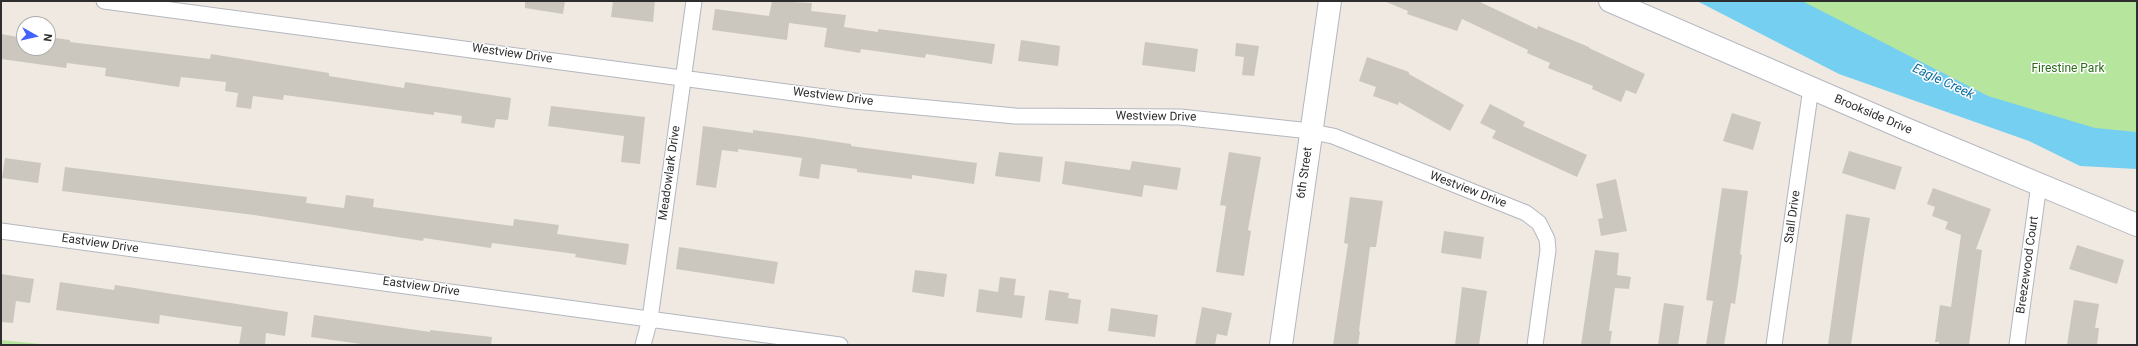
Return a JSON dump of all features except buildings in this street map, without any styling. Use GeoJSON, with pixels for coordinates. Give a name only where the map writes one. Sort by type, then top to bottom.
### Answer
{"type":"FeatureCollection","features":[{"type":"Feature","properties":{"kind":"street","name":"Westview Drive"},"geometry":{"type":"LineString","coordinates":[[104,1],[854,101],[1014,116],[1180,117],[1311,132],[1333,136],[1526,213],[1534,218],[1544,229],[1548,250],[1535,345]]}},
{"type":"Feature","properties":{"kind":"street","name":"Meadowlark Drive"},"geometry":{"type":"LineString","coordinates":[[643,345],[650,319],[694,1]]}},
{"type":"Feature","properties":{"kind":"street","name":"6th Street"},"geometry":{"type":"LineString","coordinates":[[1281,345],[1330,1]]}},
{"type":"Feature","properties":{"kind":"street","name":"Brookside Drive"},"geometry":{"type":"LineString","coordinates":[[1610,1],[1811,88],[2137,225]]}},
{"type":"Feature","properties":{"kind":"street","name":"Stall Drive"},"geometry":{"type":"LineString","coordinates":[[1774,345],[1811,88]]}},
{"type":"Feature","properties":{"kind":"street","name":"Breezewood Court"},"geometry":{"type":"LineString","coordinates":[[2017,345],[2039,184]]}},
{"type":"Feature","properties":{"kind":"street","name":"Eastview Drive"},"geometry":{"type":"LineString","coordinates":[[1,231],[840,345]]}},
{"type":"Feature","properties":{"kind":"green space","name":"Firestine Park"},"geometry":{"type":"Polygon","coordinates":[[[1751,1],[2137,1],[2137,148],[2066,141],[1751,1]]]}},
{"type":"Feature","properties":{"kind":"green space"},"geometry":{"type":"Polygon","coordinates":[[[1,340],[50,345],[1,345],[1,340]]]}},
{"type":"Feature","properties":{"kind":"water","name":"Eagle Creek"},"geometry":{"type":"Polygon","coordinates":[[[1697,1],[1802,1],[1988,96],[2095,128],[2137,132],[2137,169],[2080,166],[2029,141],[1839,74],[1697,1]]]}}]}
